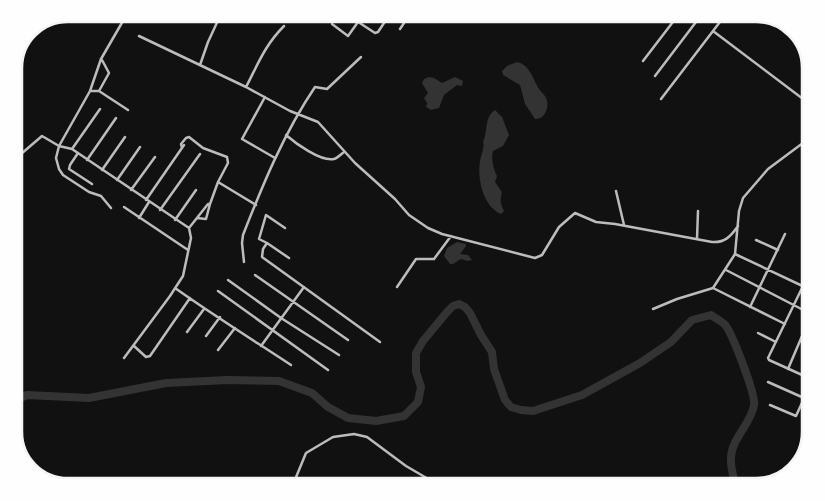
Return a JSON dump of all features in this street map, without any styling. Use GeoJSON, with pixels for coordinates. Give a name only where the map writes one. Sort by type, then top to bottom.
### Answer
{"type":"FeatureCollection","features":[{"type":"Feature","properties":{"kind":"street"},"geometry":{"type":"LineString","coordinates":[[111,208],[106,199],[89,192],[63,175],[56,162],[59,146],[90,91],[102,59],[123,22]]}},
{"type":"Feature","properties":{"kind":"street"},"geometry":{"type":"LineString","coordinates":[[200,66],[217,22]]}},
{"type":"Feature","properties":{"kind":"street"},"geometry":{"type":"LineString","coordinates":[[332,24],[348,36],[358,23],[372,33],[376,33],[384,22]]}},
{"type":"Feature","properties":{"kind":"street"},"geometry":{"type":"LineString","coordinates":[[400,29],[405,22]]}},
{"type":"Feature","properties":{"kind":"street"},"geometry":{"type":"LineString","coordinates":[[643,60],[673,22]]}},
{"type":"Feature","properties":{"kind":"street"},"geometry":{"type":"LineString","coordinates":[[655,76],[696,22]]}},
{"type":"Feature","properties":{"kind":"street"},"geometry":{"type":"LineString","coordinates":[[661,100],[720,22]]}},
{"type":"Feature","properties":{"kind":"street"},"geometry":{"type":"LineString","coordinates":[[246,87],[266,46],[284,26]]}},
{"type":"Feature","properties":{"kind":"street"},"geometry":{"type":"LineString","coordinates":[[713,30],[802,98]]}},
{"type":"Feature","properties":{"kind":"street"},"geometry":{"type":"LineString","coordinates":[[138,36],[246,87],[297,114],[320,123],[344,152],[414,219],[433,230],[450,236],[535,258],[542,255],[559,227],[574,213],[596,222],[624,225],[712,242],[720,242],[729,237],[738,226]]}},
{"type":"Feature","properties":{"kind":"street"},"geometry":{"type":"LineString","coordinates":[[244,262],[242,240],[276,158],[297,114],[315,87],[327,89],[361,57]]}},
{"type":"Feature","properties":{"kind":"street"},"geometry":{"type":"LineString","coordinates":[[98,92],[109,73],[102,59]]}},
{"type":"Feature","properties":{"kind":"street"},"geometry":{"type":"LineString","coordinates":[[90,91],[98,92],[128,110]]}},
{"type":"Feature","properties":{"kind":"street"},"geometry":{"type":"LineString","coordinates":[[265,97],[242,139],[276,158]]}},
{"type":"Feature","properties":{"kind":"street"},"geometry":{"type":"LineString","coordinates":[[72,149],[100,109]]}},
{"type":"Feature","properties":{"kind":"street"},"geometry":{"type":"LineString","coordinates":[[87,160],[116,118]]}},
{"type":"Feature","properties":{"kind":"street"},"geometry":{"type":"LineString","coordinates":[[23,152],[41,136],[59,146],[72,149],[189,228],[191,235],[184,272],[175,288],[124,358]]}},
{"type":"Feature","properties":{"kind":"street"},"geometry":{"type":"LineString","coordinates":[[286,136],[310,152],[329,159],[334,159],[344,152]]}},
{"type":"Feature","properties":{"kind":"street"},"geometry":{"type":"LineString","coordinates":[[102,170],[125,137]]}},
{"type":"Feature","properties":{"kind":"street"},"geometry":{"type":"LineString","coordinates":[[139,218],[183,146],[181,144],[189,137],[203,148],[227,157],[228,163],[218,182],[206,219],[197,218]]}},
{"type":"Feature","properties":{"kind":"street"},"geometry":{"type":"LineString","coordinates":[[653,309],[677,299],[713,288],[735,254],[741,202],[759,178],[777,161],[802,143]]}},
{"type":"Feature","properties":{"kind":"street"},"geometry":{"type":"LineString","coordinates":[[116,180],[140,147]]}},
{"type":"Feature","properties":{"kind":"street"},"geometry":{"type":"LineString","coordinates":[[78,153],[70,164],[69,169],[92,184]]}},
{"type":"Feature","properties":{"kind":"street"},"geometry":{"type":"LineString","coordinates":[[160,210],[200,154]]}},
{"type":"Feature","properties":{"kind":"street"},"geometry":{"type":"LineString","coordinates":[[131,190],[155,156]]}},
{"type":"Feature","properties":{"kind":"street"},"geometry":{"type":"LineString","coordinates":[[218,182],[256,205]]}},
{"type":"Feature","properties":{"kind":"street"},"geometry":{"type":"LineString","coordinates":[[175,220],[196,190]]}},
{"type":"Feature","properties":{"kind":"street"},"geometry":{"type":"LineString","coordinates":[[616,191],[624,225]]}},
{"type":"Feature","properties":{"kind":"street"},"geometry":{"type":"LineString","coordinates":[[189,228],[208,204],[210,204]]}},
{"type":"Feature","properties":{"kind":"street"},"geometry":{"type":"LineString","coordinates":[[124,207],[188,250]]}},
{"type":"Feature","properties":{"kind":"street"},"geometry":{"type":"LineString","coordinates":[[697,239],[698,211]]}},
{"type":"Feature","properties":{"kind":"street"},"geometry":{"type":"LineString","coordinates":[[286,228],[266,215],[259,239],[289,258]]}},
{"type":"Feature","properties":{"kind":"street"},"geometry":{"type":"LineString","coordinates":[[750,307],[785,234]]}},
{"type":"Feature","properties":{"kind":"street"},"geometry":{"type":"LineString","coordinates":[[397,287],[416,259],[434,258],[450,236]]}},
{"type":"Feature","properties":{"kind":"street"},"geometry":{"type":"LineString","coordinates":[[756,240],[778,250]]}},
{"type":"Feature","properties":{"kind":"street"},"geometry":{"type":"LineString","coordinates":[[267,243],[263,249],[262,257],[380,342]]}},
{"type":"Feature","properties":{"kind":"street"},"geometry":{"type":"LineString","coordinates":[[735,254],[802,285]]}},
{"type":"Feature","properties":{"kind":"street"},"geometry":{"type":"LineString","coordinates":[[725,270],[802,310]]}},
{"type":"Feature","properties":{"kind":"street"},"geometry":{"type":"LineString","coordinates":[[255,275],[292,299],[348,340]]}},
{"type":"Feature","properties":{"kind":"street"},"geometry":{"type":"LineString","coordinates":[[228,280],[281,318],[339,355]]}},
{"type":"Feature","properties":{"kind":"street"},"geometry":{"type":"LineString","coordinates":[[261,346],[304,287]]}},
{"type":"Feature","properties":{"kind":"street"},"geometry":{"type":"LineString","coordinates":[[175,288],[292,366]]}},
{"type":"Feature","properties":{"kind":"street"},"geometry":{"type":"LineString","coordinates":[[713,288],[785,324]]}},
{"type":"Feature","properties":{"kind":"street"},"geometry":{"type":"LineString","coordinates":[[802,288],[768,359],[802,375]]}},
{"type":"Feature","properties":{"kind":"street"},"geometry":{"type":"LineString","coordinates":[[218,291],[328,370]]}},
{"type":"Feature","properties":{"kind":"street"},"geometry":{"type":"LineString","coordinates":[[134,346],[146,356],[150,356],[190,298]]}},
{"type":"Feature","properties":{"kind":"street"},"geometry":{"type":"LineString","coordinates":[[187,332],[204,309]]}},
{"type":"Feature","properties":{"kind":"street"},"geometry":{"type":"LineString","coordinates":[[206,336],[220,317]]}},
{"type":"Feature","properties":{"kind":"street"},"geometry":{"type":"LineString","coordinates":[[218,350],[235,328]]}},
{"type":"Feature","properties":{"kind":"street"},"geometry":{"type":"LineString","coordinates":[[758,333],[776,342]]}},
{"type":"Feature","properties":{"kind":"street"},"geometry":{"type":"LineString","coordinates":[[788,369],[802,336]]}},
{"type":"Feature","properties":{"kind":"street"},"geometry":{"type":"LineString","coordinates":[[768,382],[802,397]]}},
{"type":"Feature","properties":{"kind":"street"},"geometry":{"type":"LineString","coordinates":[[770,405],[796,416],[802,402]]}},
{"type":"Feature","properties":{"kind":"street"},"geometry":{"type":"LineString","coordinates":[[295,478],[304,456],[308,451],[338,436],[354,434],[367,436],[406,466],[427,478]]}},
{"type":"Feature","properties":{"kind":"shaded area"},"geometry":{"type":"Polygon","coordinates":[[[517,62],[528,69],[546,98],[546,112],[542,117],[535,119],[525,104],[520,85],[503,75],[502,71],[507,66],[517,62]]]}},
{"type":"Feature","properties":{"kind":"shaded area"},"geometry":{"type":"Polygon","coordinates":[[[429,77],[442,83],[455,77],[463,81],[462,86],[457,85],[444,95],[439,108],[431,110],[426,107],[427,103],[424,98],[428,93],[422,83],[424,79],[429,77]]]}},
{"type":"Feature","properties":{"kind":"shaded area"},"geometry":{"type":"Polygon","coordinates":[[[495,110],[502,117],[509,135],[503,146],[493,151],[492,154],[494,170],[497,176],[495,182],[502,192],[501,202],[504,211],[501,214],[486,199],[479,175],[488,121],[495,110]]]}},
{"type":"Feature","properties":{"kind":"shaded area"},"geometry":{"type":"Polygon","coordinates":[[[457,242],[466,244],[460,254],[468,255],[472,260],[461,259],[450,264],[444,256],[447,248],[457,242]]]}},
{"type":"Feature","properties":{"kind":"waterway"},"geometry":{"type":"LineString","coordinates":[[23,397],[27,395],[89,398],[166,383],[227,380],[279,381],[312,393],[328,407],[348,418],[376,421],[404,416],[418,402],[421,387],[416,372],[416,353],[423,341],[447,312],[453,306],[459,304],[470,313],[492,352],[494,369],[505,400],[511,407],[533,411],[582,395],[640,363],[671,342],[692,320],[711,315],[725,325],[734,341],[754,399],[752,412],[732,450],[731,465],[734,478]]}}]}
